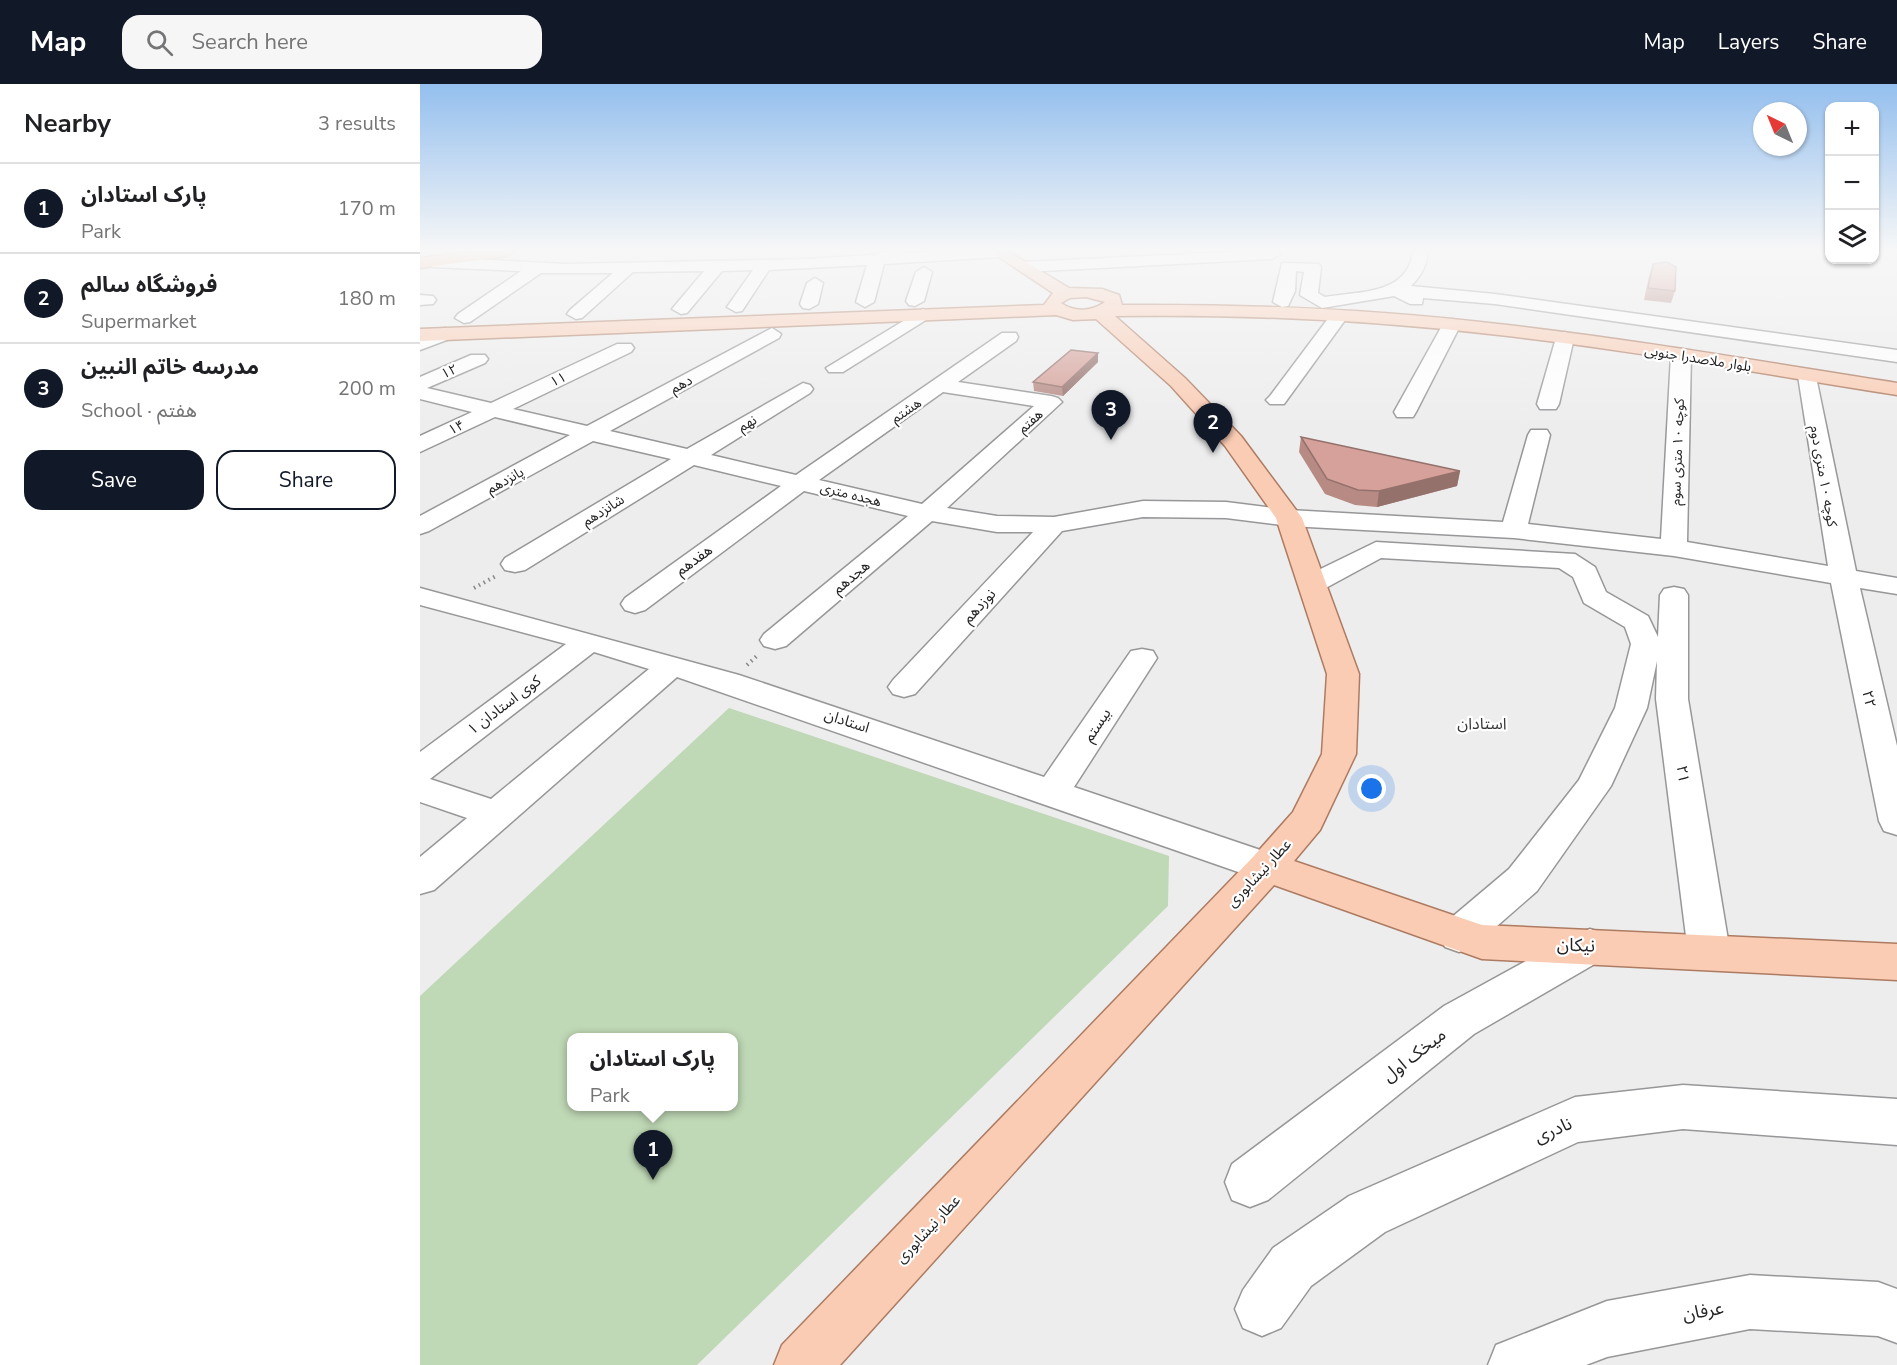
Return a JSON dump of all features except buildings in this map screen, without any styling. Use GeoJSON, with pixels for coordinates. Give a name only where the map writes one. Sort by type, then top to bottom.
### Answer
{"type":"FeatureCollection","features":[{"type":"Feature","properties":{"kind":"main road"},"geometry":{"type":"LineString","coordinates":[[420,320],[644,311]]}},
{"type":"Feature","properties":{"kind":"main road"},"geometry":{"type":"LineString","coordinates":[[420,335],[853,311]]}},
{"type":"Feature","properties":{"kind":"main road","name":"عطار نیشابوری"},"geometry":{"type":"LineString","coordinates":[[802,1365],[1267,867],[1307,820],[1339,754],[1343,674],[1289,518],[1233,441],[1114,311]]}},
{"type":"Feature","properties":{"kind":"main road","name":"بلوار ملاصدرا جنوبی"},"geometry":{"type":"LineString","coordinates":[[1175,311],[1339,316],[1452,324],[1565,338],[1897,389]]}},
{"type":"Feature","properties":{"kind":"main road","name":"بلوار ملاصدرا جنوبی"},"geometry":{"type":"LineString","coordinates":[[1468,311],[1595,325],[1897,372]]}},
{"type":"Feature","properties":{"kind":"main road","name":"نیکان"},"geometry":{"type":"LineString","coordinates":[[1267,867],[1482,942],[1897,962]]}},
{"type":"Feature","properties":{"kind":"street"},"geometry":{"type":"LineString","coordinates":[[464,318],[475,311]]}},
{"type":"Feature","properties":{"kind":"street"},"geometry":{"type":"LineString","coordinates":[[576,314],[580,311]]}},
{"type":"Feature","properties":{"kind":"street"},"geometry":{"type":"LineString","coordinates":[[836,368],[914,311]]}},
{"type":"Feature","properties":{"kind":"street"},"geometry":{"type":"LineString","coordinates":[[1578,311],[1897,356]]}},
{"type":"Feature","properties":{"kind":"street"},"geometry":{"type":"LineString","coordinates":[[1277,400],[1339,316]]}},
{"type":"Feature","properties":{"kind":"street"},"geometry":{"type":"LineString","coordinates":[[1405,412],[1452,324]]}},
{"type":"Feature","properties":{"kind":"street"},"geometry":{"type":"LineString","coordinates":[[420,344],[445,334]]}},
{"type":"Feature","properties":{"kind":"street","name":"دهم"},"geometry":{"type":"LineString","coordinates":[[590,433],[772,334]]}},
{"type":"Feature","properties":{"kind":"street","name":"هشتم"},"geometry":{"type":"LineString","coordinates":[[801,482],[942,386],[1008,337]]}},
{"type":"Feature","properties":{"kind":"street"},"geometry":{"type":"LineString","coordinates":[[1548,404],[1565,338]]}},
{"type":"Feature","properties":{"kind":"street","name":"۱۱"},"geometry":{"type":"LineString","coordinates":[[492,410],[624,348]]}},
{"type":"Feature","properties":{"kind":"street","name":"کوچه ۱۰ متری سوم"},"geometry":{"type":"LineString","coordinates":[[1674,548],[1681,355]]}},
{"type":"Feature","properties":{"kind":"street","name":"۱۲"},"geometry":{"type":"LineString","coordinates":[[420,384],[478,358]]}},
{"type":"Feature","properties":{"kind":"street","name":"کوچه ۱۰ متری دوم"},"geometry":{"type":"LineString","coordinates":[[1808,376],[1819,454],[1842,576]]}},
{"type":"Feature","properties":{"kind":"street","name":"هفتم"},"geometry":{"type":"LineString","coordinates":[[927,513],[1051,402],[942,386]]}},
{"type":"Feature","properties":{"kind":"street","name":"نهم"},"geometry":{"type":"LineString","coordinates":[[691,456],[803,389]]}},
{"type":"Feature","properties":{"kind":"street","name":"هجده متری"},"geometry":{"type":"LineString","coordinates":[[420,393],[927,513],[996,524],[1054,525],[1143,509],[1226,510],[1289,518],[1514,530],[1674,548],[1897,586]]}},
{"type":"Feature","properties":{"kind":"street","name":"۱۴"},"geometry":{"type":"LineString","coordinates":[[420,445],[492,410]]}},
{"type":"Feature","properties":{"kind":"street","name":"پانزدهم"},"geometry":{"type":"LineString","coordinates":[[420,526],[590,433]]}},
{"type":"Feature","properties":{"kind":"street"},"geometry":{"type":"LineString","coordinates":[[1514,530],[1539,435]]}},
{"type":"Feature","properties":{"kind":"street","name":"شانزدهم"},"geometry":{"type":"LineString","coordinates":[[515,564],[691,456]]}},
{"type":"Feature","properties":{"kind":"street","name":"هفدهم"},"geometry":{"type":"LineString","coordinates":[[635,604],[801,482]]}},
{"type":"Feature","properties":{"kind":"street","name":"هجدهم"},"geometry":{"type":"LineString","coordinates":[[775,640],[927,513]]}},
{"type":"Feature","properties":{"kind":"street","name":"نوزدهم"},"geometry":{"type":"LineString","coordinates":[[904,687],[1054,525]]}},
{"type":"Feature","properties":{"kind":"street"},"geometry":{"type":"LineString","coordinates":[[1312,584],[1376,550],[1565,560],[1585,573],[1594,597],[1638,622],[1646,644],[1631,708],[1593,786],[1523,880],[1459,935]]}},
{"type":"Feature","properties":{"kind":"street","name":"۲۲"},"geometry":{"type":"LineString","coordinates":[[1842,576],[1897,821]]}},
{"type":"Feature","properties":{"kind":"street","name":"۲۱"},"geometry":{"type":"LineString","coordinates":[[1674,595],[1672,699],[1709,952]]}},
{"type":"Feature","properties":{"kind":"street","name":"استادان"},"geometry":{"type":"LineString","coordinates":[[434,600],[589,641],[728,682],[1267,867]]}},
{"type":"Feature","properties":{"kind":"street","name":"کوی استادان ۱"},"geometry":{"type":"LineString","coordinates":[[420,770],[589,641]]}},
{"type":"Feature","properties":{"kind":"street","name":"بیستم"},"geometry":{"type":"LineString","coordinates":[[1052,792],[1142,658]]}},
{"type":"Feature","properties":{"kind":"street"},"geometry":{"type":"LineString","coordinates":[[420,879],[671,666]]}},
{"type":"Feature","properties":{"kind":"street"},"geometry":{"type":"LineString","coordinates":[[420,789],[497,814]]}},
{"type":"Feature","properties":{"kind":"street","name":"میخک اول"},"geometry":{"type":"LineString","coordinates":[[1250,1182],[1460,1020],[1590,946]]}},
{"type":"Feature","properties":{"kind":"street","name":"نادری"},"geometry":{"type":"LineString","coordinates":[[1262,1309],[1292,1267],[1367,1214],[1575,1120],[1683,1107],[1897,1122]]}},
{"type":"Feature","properties":{"kind":"street","name":"عرفان"},"geometry":{"type":"LineString","coordinates":[[1516,1365],[1607,1329],[1749,1302],[1878,1309],[1897,1316]]}},
{"type":"Feature","properties":{"kind":"path"},"geometry":{"type":"LineString","coordinates":[[434,600],[515,564]]}},
{"type":"Feature","properties":{"kind":"path"},"geometry":{"type":"LineString","coordinates":[[728,682],[775,640]]}},
{"type":"Feature","properties":{"kind":"green space"},"geometry":{"type":"Polygon","coordinates":[[[729,708],[1169,856],[1168,906],[697,1365],[420,1365],[420,996],[729,708]]]}},
{"type":"Feature","properties":{"kind":"place","name":"مدرسه خاتم النبین"},"geometry":{"type":"Point","coordinates":[1111,440]}},
{"type":"Feature","properties":{"kind":"place","name":"فروشگاه سالم"},"geometry":{"type":"Point","coordinates":[1213,453]}},
{"type":"Feature","properties":{"kind":"place","name":"پارک استادان"},"geometry":{"type":"Point","coordinates":[653,1180]}},
{"type":"Feature","properties":{"kind":"district","name":"استادان"},"geometry":{"type":"Point","coordinates":[1482,723]}}]}
